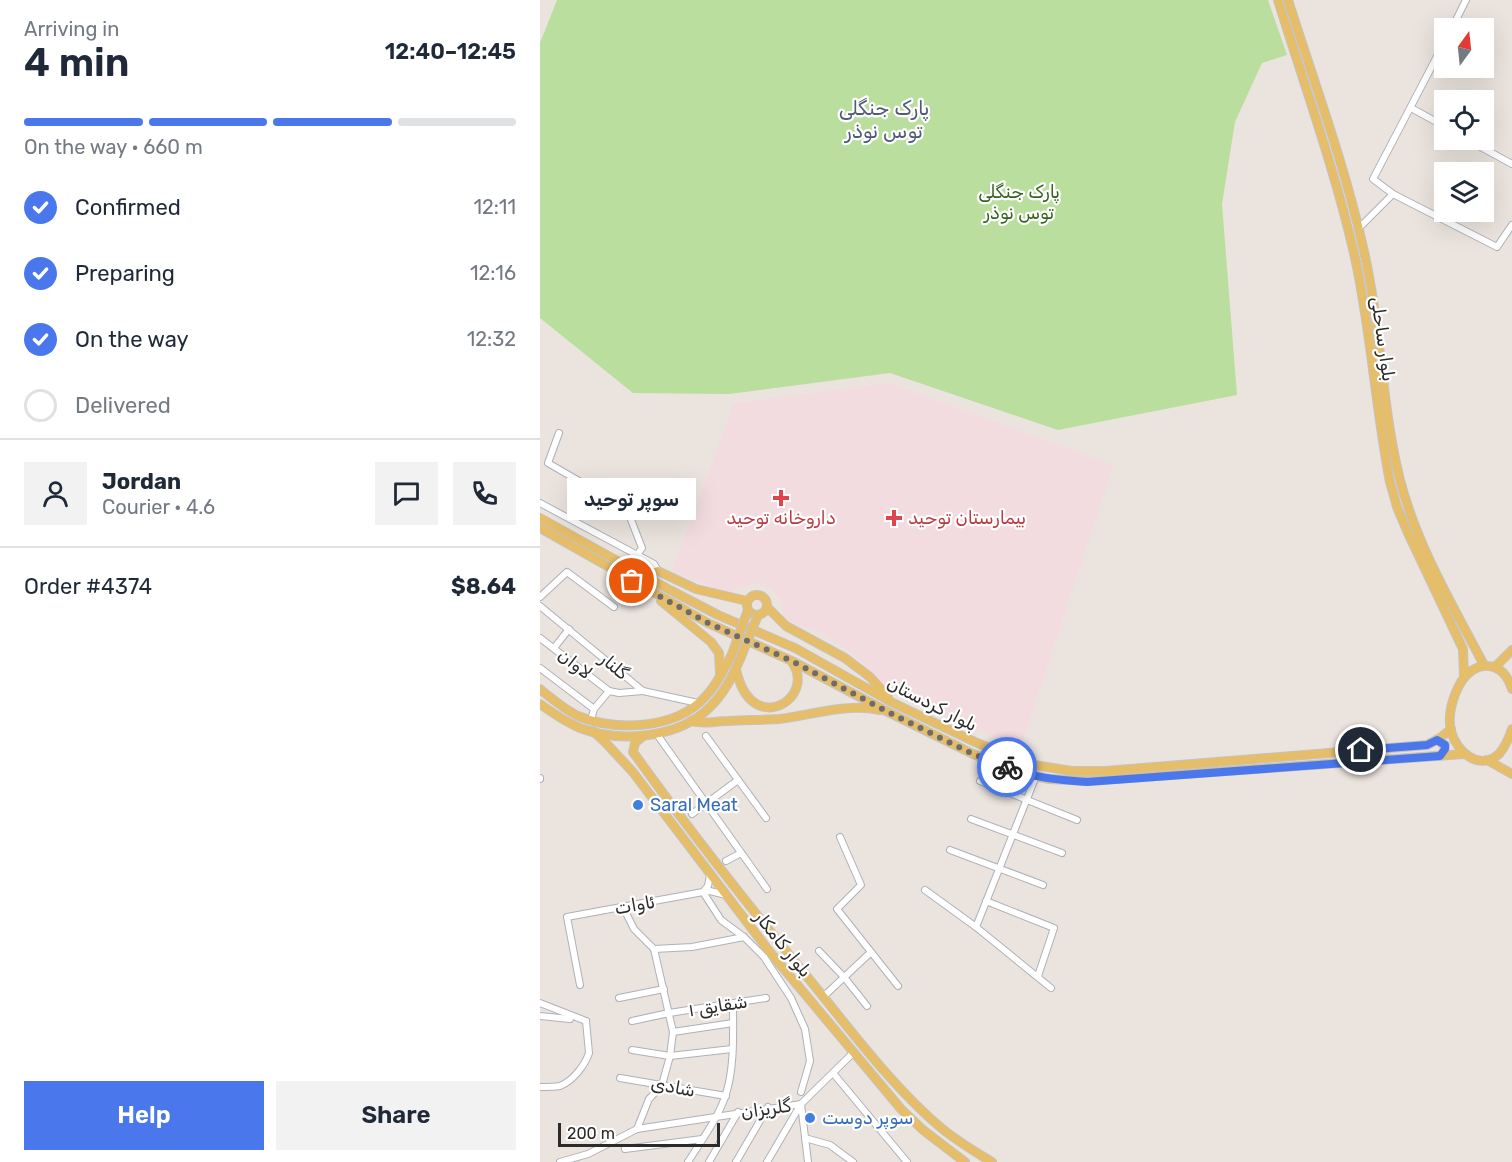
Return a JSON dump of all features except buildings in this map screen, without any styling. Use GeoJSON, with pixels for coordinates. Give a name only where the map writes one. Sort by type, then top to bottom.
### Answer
{"type":"FeatureCollection","features":[{"type":"Feature","properties":{"kind":"main road","name":"بلوار ساحلی"},"geometry":{"type":"LineString","coordinates":[[1278,0],[1334,177],[1354,253],[1390,482],[1408,533],[1463,649],[1464,677]]}},
{"type":"Feature","properties":{"kind":"main road","name":"بلوار ساحلی"},"geometry":{"type":"LineString","coordinates":[[1288,0],[1359,228],[1400,481],[1417,531],[1484,665]]}},
{"type":"Feature","properties":{"kind":"main road","name":"بلوار کردستان"},"geometry":{"type":"LineString","coordinates":[[540,518],[718,615],[827,664],[893,703],[1028,764],[1072,771],[1105,771],[1427,745],[1451,729]]}},
{"type":"Feature","properties":{"kind":"main road","name":"بلوار کردستان"},"geometry":{"type":"LineString","coordinates":[[540,528],[708,623],[792,661],[973,754],[1022,773],[1087,782],[1464,754],[1479,760],[1487,760]]}},
{"type":"Feature","properties":{"kind":"main road"},"geometry":{"type":"LineString","coordinates":[[643,576],[658,572],[696,589],[748,606],[752,614],[758,615],[767,607]]}},
{"type":"Feature","properties":{"kind":"main road"},"geometry":{"type":"LineString","coordinates":[[651,591],[711,642],[719,653],[720,679]]}},
{"type":"Feature","properties":{"kind":"main road"},"geometry":{"type":"LineString","coordinates":[[540,689],[562,707],[591,720],[611,724],[661,722],[686,713],[698,704],[720,679],[732,654],[753,595],[761,596],[766,600],[767,607],[786,626],[845,658],[870,677],[893,703]]}},
{"type":"Feature","properties":{"kind":"main road"},"geometry":{"type":"LineString","coordinates":[[540,704],[561,719],[593,732],[643,736],[691,721],[710,708],[729,683],[758,615]]}},
{"type":"Feature","properties":{"kind":"main road"},"geometry":{"type":"LineString","coordinates":[[1495,667],[1512,650]]}},
{"type":"Feature","properties":{"kind":"main road"},"geometry":{"type":"LineString","coordinates":[[736,670],[742,688],[751,700],[764,706],[780,706],[792,697],[799,683],[799,671],[792,661]]}},
{"type":"Feature","properties":{"kind":"main road"},"geometry":{"type":"LineString","coordinates":[[1464,754],[1456,744],[1451,729],[1451,712],[1455,694],[1464,677],[1473,669],[1484,665],[1495,667],[1511,682]]}},
{"type":"Feature","properties":{"kind":"main road"},"geometry":{"type":"LineString","coordinates":[[691,721],[701,724],[777,719],[865,708],[888,712]]}},
{"type":"Feature","properties":{"kind":"main road"},"geometry":{"type":"LineString","coordinates":[[1487,760],[1498,754],[1507,742],[1512,729]]}},
{"type":"Feature","properties":{"kind":"main road","name":"بلوار کامکار"},"geometry":{"type":"LineString","coordinates":[[593,732],[624,761],[769,951],[901,1109],[923,1130],[965,1162]]}},
{"type":"Feature","properties":{"kind":"main road"},"geometry":{"type":"LineString","coordinates":[[624,761],[625,752],[630,750],[633,752],[635,743],[643,736]]}},
{"type":"Feature","properties":{"kind":"main road"},"geometry":{"type":"LineString","coordinates":[[1437,740],[1445,745],[1444,752],[1440,756]]}},
{"type":"Feature","properties":{"kind":"main road","name":"بلوار کامکار"},"geometry":{"type":"LineString","coordinates":[[633,752],[745,902],[915,1103],[941,1128],[992,1162]]}},
{"type":"Feature","properties":{"kind":"main road"},"geometry":{"type":"LineString","coordinates":[[1487,760],[1512,774]]}},
{"type":"Feature","properties":{"kind":"main road"},"geometry":{"type":"LineString","coordinates":[[1179,765],[1180,776]]}},
{"type":"Feature","properties":{"kind":"street"},"geometry":{"type":"LineString","coordinates":[[1457,18],[1466,0]]}},
{"type":"Feature","properties":{"kind":"street"},"geometry":{"type":"LineString","coordinates":[[1434,63],[1373,179],[1393,194],[1497,247],[1512,225]]}},
{"type":"Feature","properties":{"kind":"street"},"geometry":{"type":"LineString","coordinates":[[1411,108],[1434,121]]}},
{"type":"Feature","properties":{"kind":"street"},"geometry":{"type":"LineString","coordinates":[[1486,150],[1512,164]]}},
{"type":"Feature","properties":{"kind":"street"},"geometry":{"type":"LineString","coordinates":[[1359,228],[1393,194]]}},
{"type":"Feature","properties":{"kind":"street"},"geometry":{"type":"LineString","coordinates":[[548,463],[559,433]]}},
{"type":"Feature","properties":{"kind":"street"},"geometry":{"type":"LineString","coordinates":[[540,458],[579,481],[623,499],[642,548],[638,555]]}},
{"type":"Feature","properties":{"kind":"street"},"geometry":{"type":"LineString","coordinates":[[540,503],[654,564],[658,572]]}},
{"type":"Feature","properties":{"kind":"street"},"geometry":{"type":"LineString","coordinates":[[540,597],[567,572],[614,607]]}},
{"type":"Feature","properties":{"kind":"street","name":"گلنار"},"geometry":{"type":"LineString","coordinates":[[540,606],[643,691],[698,704]]}},
{"type":"Feature","properties":{"kind":"street"},"geometry":{"type":"LineString","coordinates":[[554,648],[569,629]]}},
{"type":"Feature","properties":{"kind":"street","name":"لاوان"},"geometry":{"type":"LineString","coordinates":[[540,638],[609,691]]}},
{"type":"Feature","properties":{"kind":"street","name":"لاوان"},"geometry":{"type":"LineString","coordinates":[[540,668],[594,709]]}},
{"type":"Feature","properties":{"kind":"street"},"geometry":{"type":"LineString","coordinates":[[591,720],[594,709],[609,691],[619,693],[643,691]]}},
{"type":"Feature","properties":{"kind":"street"},"geometry":{"type":"LineString","coordinates":[[656,733],[767,889]]}},
{"type":"Feature","properties":{"kind":"street"},"geometry":{"type":"LineString","coordinates":[[706,736],[766,818]]}},
{"type":"Feature","properties":{"kind":"street"},"geometry":{"type":"LineString","coordinates":[[976,927],[1036,776]]}},
{"type":"Feature","properties":{"kind":"street"},"geometry":{"type":"LineString","coordinates":[[692,814],[738,780]]}},
{"type":"Feature","properties":{"kind":"street"},"geometry":{"type":"LineString","coordinates":[[980,781],[1077,820]]}},
{"type":"Feature","properties":{"kind":"street"},"geometry":{"type":"LineString","coordinates":[[971,819],[1062,853]]}},
{"type":"Feature","properties":{"kind":"street"},"geometry":{"type":"LineString","coordinates":[[840,837],[861,885],[837,909],[898,986]]}},
{"type":"Feature","properties":{"kind":"street"},"geometry":{"type":"LineString","coordinates":[[950,850],[1043,885]]}},
{"type":"Feature","properties":{"kind":"street"},"geometry":{"type":"LineString","coordinates":[[726,861],[741,853]]}},
{"type":"Feature","properties":{"kind":"street"},"geometry":{"type":"LineString","coordinates":[[710,874],[708,886],[703,892],[721,920],[744,937],[764,957],[791,998],[805,1029],[810,1062],[801,1092]]}},
{"type":"Feature","properties":{"kind":"street"},"geometry":{"type":"LineString","coordinates":[[925,890],[1052,987]]}},
{"type":"Feature","properties":{"kind":"street","name":"ئاوات"},"geometry":{"type":"LineString","coordinates":[[580,985],[567,917],[710,891],[726,895]]}},
{"type":"Feature","properties":{"kind":"street"},"geometry":{"type":"LineString","coordinates":[[986,901],[1054,928],[1038,976]]}},
{"type":"Feature","properties":{"kind":"street"},"geometry":{"type":"LineString","coordinates":[[623,907],[634,929],[654,949],[674,1032],[662,1085],[649,1099],[637,1129]]}},
{"type":"Feature","properties":{"kind":"street"},"geometry":{"type":"LineString","coordinates":[[654,949],[692,947],[744,937]]}},
{"type":"Feature","properties":{"kind":"street"},"geometry":{"type":"LineString","coordinates":[[819,951],[867,1006]]}},
{"type":"Feature","properties":{"kind":"street"},"geometry":{"type":"LineString","coordinates":[[823,997],[870,953]]}},
{"type":"Feature","properties":{"kind":"street"},"geometry":{"type":"LineString","coordinates":[[619,998],[664,989]]}},
{"type":"Feature","properties":{"kind":"street","name":"شقایق ۱"},"geometry":{"type":"LineString","coordinates":[[632,1021],[766,998]]}},
{"type":"Feature","properties":{"kind":"street"},"geometry":{"type":"LineString","coordinates":[[540,1003],[586,1021]]}},
{"type":"Feature","properties":{"kind":"street"},"geometry":{"type":"LineString","coordinates":[[688,1162],[726,1096],[732,1049],[733,1003]]}},
{"type":"Feature","properties":{"kind":"street"},"geometry":{"type":"LineString","coordinates":[[540,1016],[586,1021]]}},
{"type":"Feature","properties":{"kind":"street"},"geometry":{"type":"LineString","coordinates":[[540,1087],[560,1086],[572,1079],[589,1053],[586,1021]]}},
{"type":"Feature","properties":{"kind":"street"},"geometry":{"type":"LineString","coordinates":[[674,1032],[733,1023]]}},
{"type":"Feature","properties":{"kind":"street"},"geometry":{"type":"LineString","coordinates":[[632,1050],[670,1056],[732,1049]]}},
{"type":"Feature","properties":{"kind":"street"},"geometry":{"type":"LineString","coordinates":[[767,1162],[801,1104],[854,1052]]}},
{"type":"Feature","properties":{"kind":"street"},"geometry":{"type":"LineString","coordinates":[[833,1073],[907,1162]]}},
{"type":"Feature","properties":{"kind":"street","name":"شادی"},"geometry":{"type":"LineString","coordinates":[[620,1078],[726,1096]]}},
{"type":"Feature","properties":{"kind":"street"},"geometry":{"type":"LineString","coordinates":[[801,1104],[808,1162]]}},
{"type":"Feature","properties":{"kind":"street","name":"گلریزان"},"geometry":{"type":"LineString","coordinates":[[560,1162],[588,1154],[637,1129],[768,1107],[801,1104]]}},
{"type":"Feature","properties":{"kind":"street"},"geometry":{"type":"LineString","coordinates":[[736,1162],[768,1107]]}},
{"type":"Feature","properties":{"kind":"street"},"geometry":{"type":"LineString","coordinates":[[709,1162],[738,1113]]}},
{"type":"Feature","properties":{"kind":"street"},"geometry":{"type":"LineString","coordinates":[[805,1138],[830,1145],[853,1162]]}},
{"type":"Feature","properties":{"kind":"street"},"geometry":{"type":"LineString","coordinates":[[625,1149],[702,1139]]}},
{"type":"Feature","properties":{"kind":"shaded area","name":"بیمارستان توحید"},"geometry":{"type":"Polygon","coordinates":[[[889,383],[1114,465],[1020,749],[881,684],[858,659],[824,633],[806,627],[781,624],[782,602],[773,590],[757,583],[736,588],[730,594],[672,571],[734,403],[889,383]]]}},
{"type":"Feature","properties":{"kind":"green space","name":"پارک جنگلی توس نوذر"},"geometry":{"type":"Polygon","coordinates":[[[557,0],[1268,0],[1287,55],[1262,63],[1235,122],[1222,204],[1237,395],[1058,430],[890,373],[729,394],[633,393],[540,318],[540,43],[557,0]]]}},
{"type":"Feature","properties":{"kind":"way so far"},"geometry":{"type":"LineString","coordinates":[[632,581],[708,623],[792,661],[973,754],[1007,767]]}},
{"type":"Feature","properties":{"kind":"place","name":"داروخانه توحید"},"geometry":{"type":"Point","coordinates":[781,498]}},
{"type":"Feature","properties":{"kind":"place","name":"بیمارستان توحید"},"geometry":{"type":"Point","coordinates":[894,518]}},
{"type":"Feature","properties":{"kind":"place","name":"سوپر توحید"},"geometry":{"type":"Point","coordinates":[632,581]}},
{"type":"Feature","properties":{"kind":"place","name":"Saral Meat"},"geometry":{"type":"Point","coordinates":[638,805]}},
{"type":"Feature","properties":{"kind":"place","name":"سوپر دوست"},"geometry":{"type":"Point","coordinates":[810,1118]}},
{"type":"Feature","properties":{"kind":"district","name":"پارک جنگلی توس نوذر"},"geometry":{"type":"Point","coordinates":[884,120]}},
{"type":"Feature","properties":{"kind":"route"},"geometry":{"type":"LineString","coordinates":[[1007,767],[1049,779],[1087,782],[1440,756],[1444,752],[1445,745],[1437,740],[1427,745],[1361,750]]}}]}
